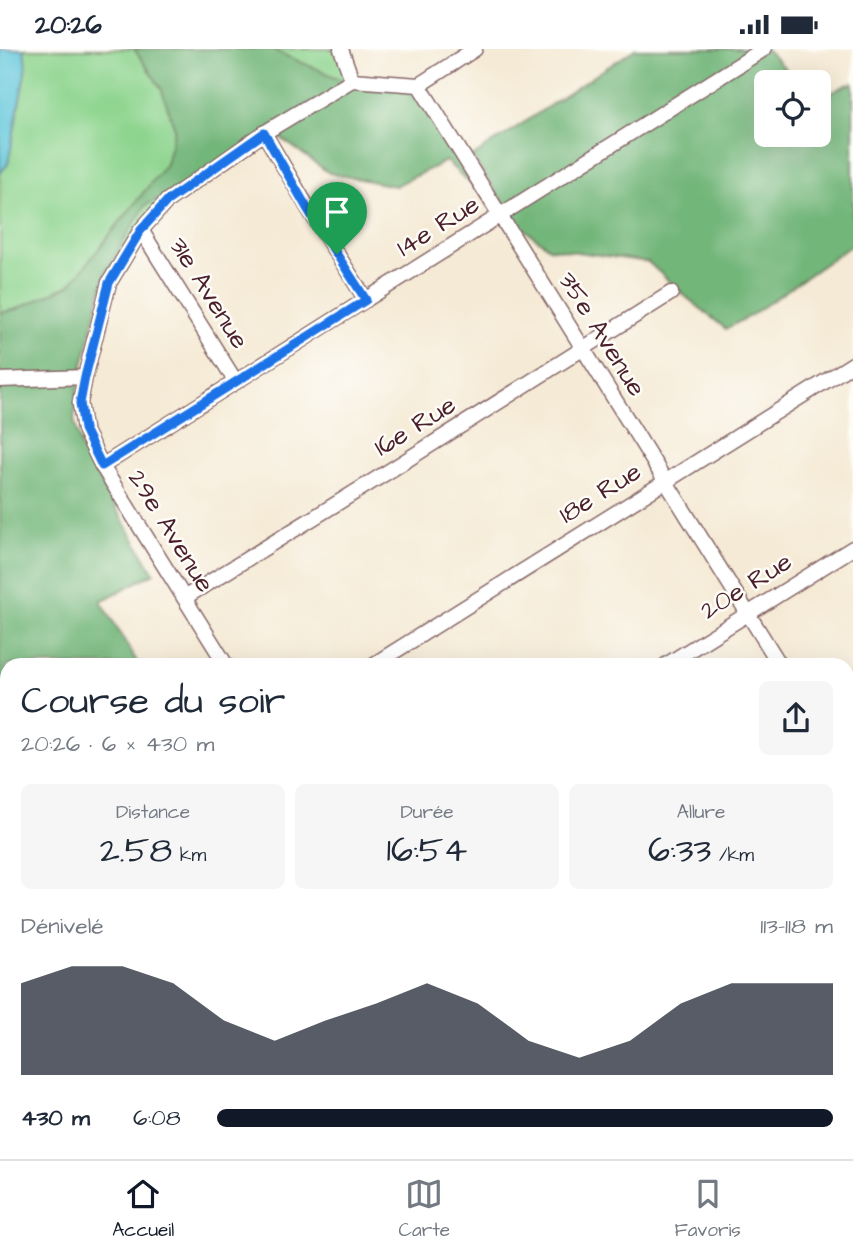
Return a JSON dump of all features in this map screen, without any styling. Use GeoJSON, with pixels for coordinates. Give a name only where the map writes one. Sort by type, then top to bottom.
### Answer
{"type":"FeatureCollection","features":[{"type":"Feature","properties":{"kind":"street"},"geometry":{"type":"LineString","coordinates":[[341,49],[352,80],[419,85],[475,49]]}},
{"type":"Feature","properties":{"kind":"street","name":"14e Rue"},"geometry":{"type":"LineString","coordinates":[[102,466],[764,49]]}},
{"type":"Feature","properties":{"kind":"street","name":"29e Avenue"},"geometry":{"type":"LineString","coordinates":[[222,658],[102,466],[84,429],[80,403],[85,377],[109,283],[141,230],[167,201],[264,133],[352,80]]}},
{"type":"Feature","properties":{"kind":"street","name":"35e Avenue"},"geometry":{"type":"LineString","coordinates":[[419,85],[776,658]]}},
{"type":"Feature","properties":{"kind":"street"},"geometry":{"type":"LineString","coordinates":[[264,133],[307,208],[366,300]]}},
{"type":"Feature","properties":{"kind":"street","name":"31e Avenue"},"geometry":{"type":"LineString","coordinates":[[141,230],[236,382]]}},
{"type":"Feature","properties":{"kind":"street","name":"16e Rue"},"geometry":{"type":"LineString","coordinates":[[184,598],[671,293]]}},
{"type":"Feature","properties":{"kind":"street","name":"18e Rue"},"geometry":{"type":"LineString","coordinates":[[384,658],[853,364]]}},
{"type":"Feature","properties":{"kind":"street"},"geometry":{"type":"LineString","coordinates":[[0,380],[85,377]]}},
{"type":"Feature","properties":{"kind":"street","name":"20e Rue"},"geometry":{"type":"LineString","coordinates":[[677,658],[853,548]]}},
{"type":"Feature","properties":{"kind":"green space"},"geometry":{"type":"Polygon","coordinates":[[[0,49],[341,49],[352,80],[167,201],[109,283],[0,380],[0,49]]]}},
{"type":"Feature","properties":{"kind":"green space"},"geometry":{"type":"Polygon","coordinates":[[[134,49],[274,49],[354,85],[416,88],[499,210],[446,161],[395,186],[329,173],[274,133],[145,206],[106,270],[78,386],[74,420],[81,448],[154,573],[101,601],[135,658],[0,658],[0,313],[17,309],[70,285],[166,164],[175,129],[161,88],[134,49]]]}},
{"type":"Feature","properties":{"kind":"green space"},"geometry":{"type":"Polygon","coordinates":[[[635,49],[766,49],[786,70],[754,70],[754,147],[831,147],[831,93],[853,83],[853,244],[753,314],[726,329],[648,262],[549,248],[519,225],[472,157],[635,49]]]}},
{"type":"Feature","properties":{"kind":"water"},"geometry":{"type":"Polygon","coordinates":[[[0,49],[24,49],[26,67],[8,164],[0,173],[0,49]]]}},
{"type":"Feature","properties":{"kind":"route"},"geometry":{"type":"LineString","coordinates":[[264,133],[337,254],[366,300],[102,466],[84,429],[80,403],[85,377],[109,283],[141,230],[167,201],[264,133]]}}]}
